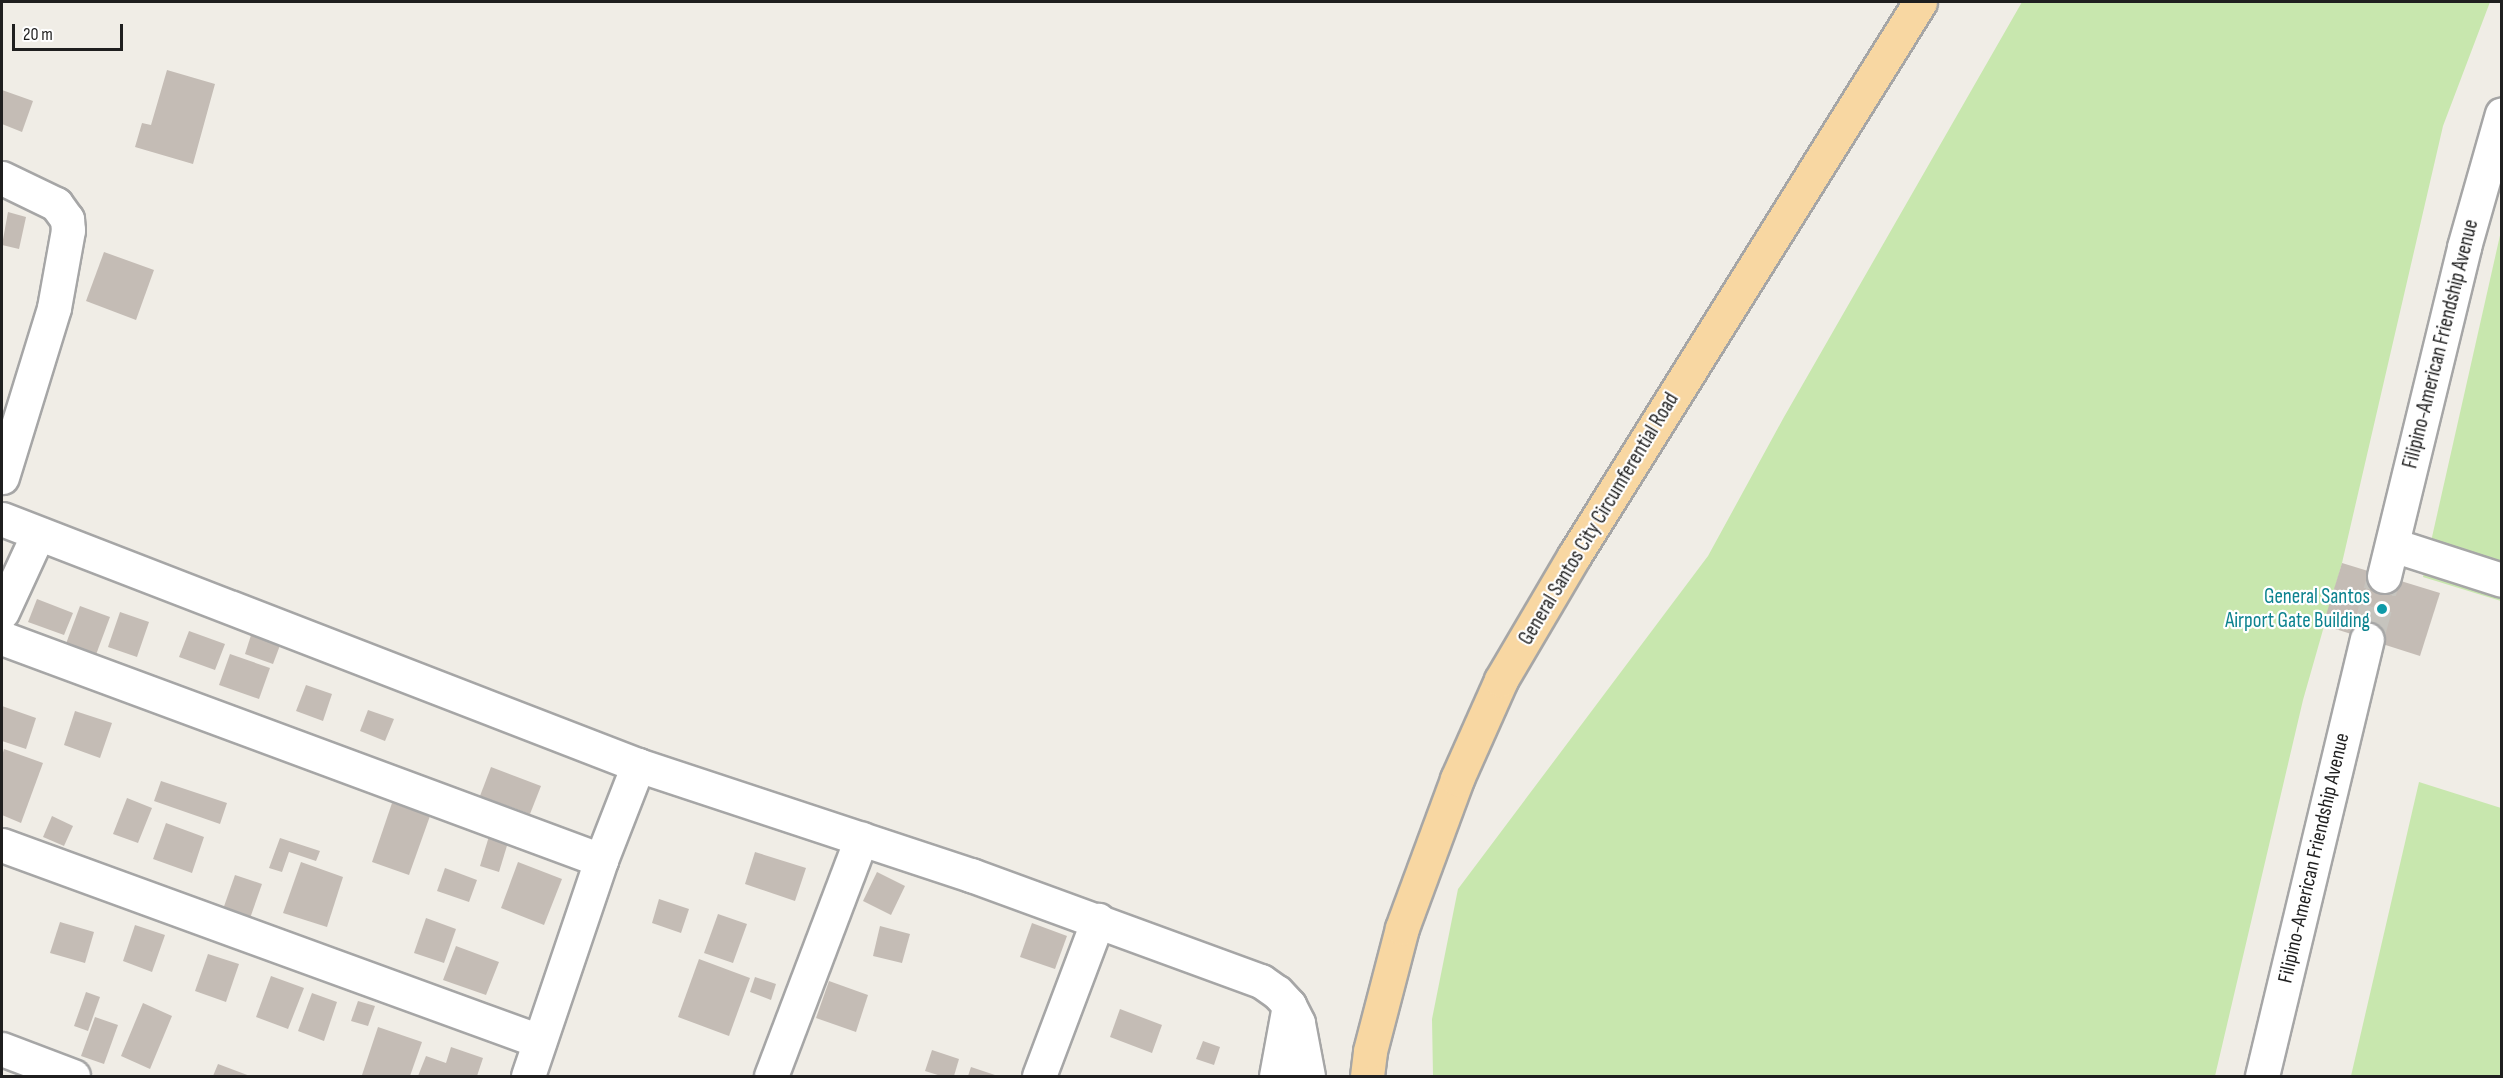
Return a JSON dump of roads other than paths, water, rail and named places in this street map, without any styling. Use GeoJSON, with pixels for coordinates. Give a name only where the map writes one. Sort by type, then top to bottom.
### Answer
{"type":"FeatureCollection","features":[{"type":"Feature","properties":{"kind":"main road","name":"General Santos City Circumferential Road"},"geometry":{"type":"LineString","coordinates":[[1367,1077],[1370,1051],[1402,928],[1457,779],[1501,680],[1574,556],[1920,2]]}},
{"type":"Feature","properties":{"kind":"street","name":"Filipino-American Friendship Avenue"},"geometry":{"type":"LineString","coordinates":[[2384,576],[2464,247],[2502,114]]}},
{"type":"Feature","properties":{"kind":"street"},"geometry":{"type":"LineString","coordinates":[[2,178],[56,204],[67,219],[68,230],[54,308],[2,477]]}},
{"type":"Feature","properties":{"kind":"street"},"geometry":{"type":"LineString","coordinates":[[2,519],[638,765],[1098,920],[1261,981],[1277,992],[1289,1005],[1298,1023],[1308,1077]]}},
{"type":"Feature","properties":{"kind":"street"},"geometry":{"type":"LineString","coordinates":[[2,612],[38,534]]}},
{"type":"Feature","properties":{"kind":"street"},"geometry":{"type":"LineString","coordinates":[[2393,545],[2502,580]]}},
{"type":"Feature","properties":{"kind":"street"},"geometry":{"type":"LineString","coordinates":[[2,638],[601,860]]}},
{"type":"Feature","properties":{"kind":"street","name":"Filipino-American Friendship Avenue"},"geometry":{"type":"LineString","coordinates":[[2262,1077],[2367,639]]}},
{"type":"Feature","properties":{"kind":"street"},"geometry":{"type":"LineString","coordinates":[[528,1077],[601,860],[638,765]]}},
{"type":"Feature","properties":{"kind":"street"},"geometry":{"type":"LineString","coordinates":[[771,1077],[861,839]]}},
{"type":"Feature","properties":{"kind":"street"},"geometry":{"type":"LineString","coordinates":[[2,845],[539,1041]]}},
{"type":"Feature","properties":{"kind":"street"},"geometry":{"type":"LineString","coordinates":[[1039,1077],[1098,920]]}},
{"type":"Feature","properties":{"kind":"street"},"geometry":{"type":"LineString","coordinates":[[1276,1077],[1289,1005]]}},
{"type":"Feature","properties":{"kind":"street"},"geometry":{"type":"LineString","coordinates":[[2,1049],[73,1077]]}},
{"type":"Feature","properties":{"kind":"tunnel"},"geometry":{"type":"LineString","coordinates":[[2367,639],[2384,576]]}},
{"type":"Feature","properties":{"kind":"place","name":"General Santos Airport Gate Building"},"geometry":{"type":"Point","coordinates":[2382,609]}}]}
